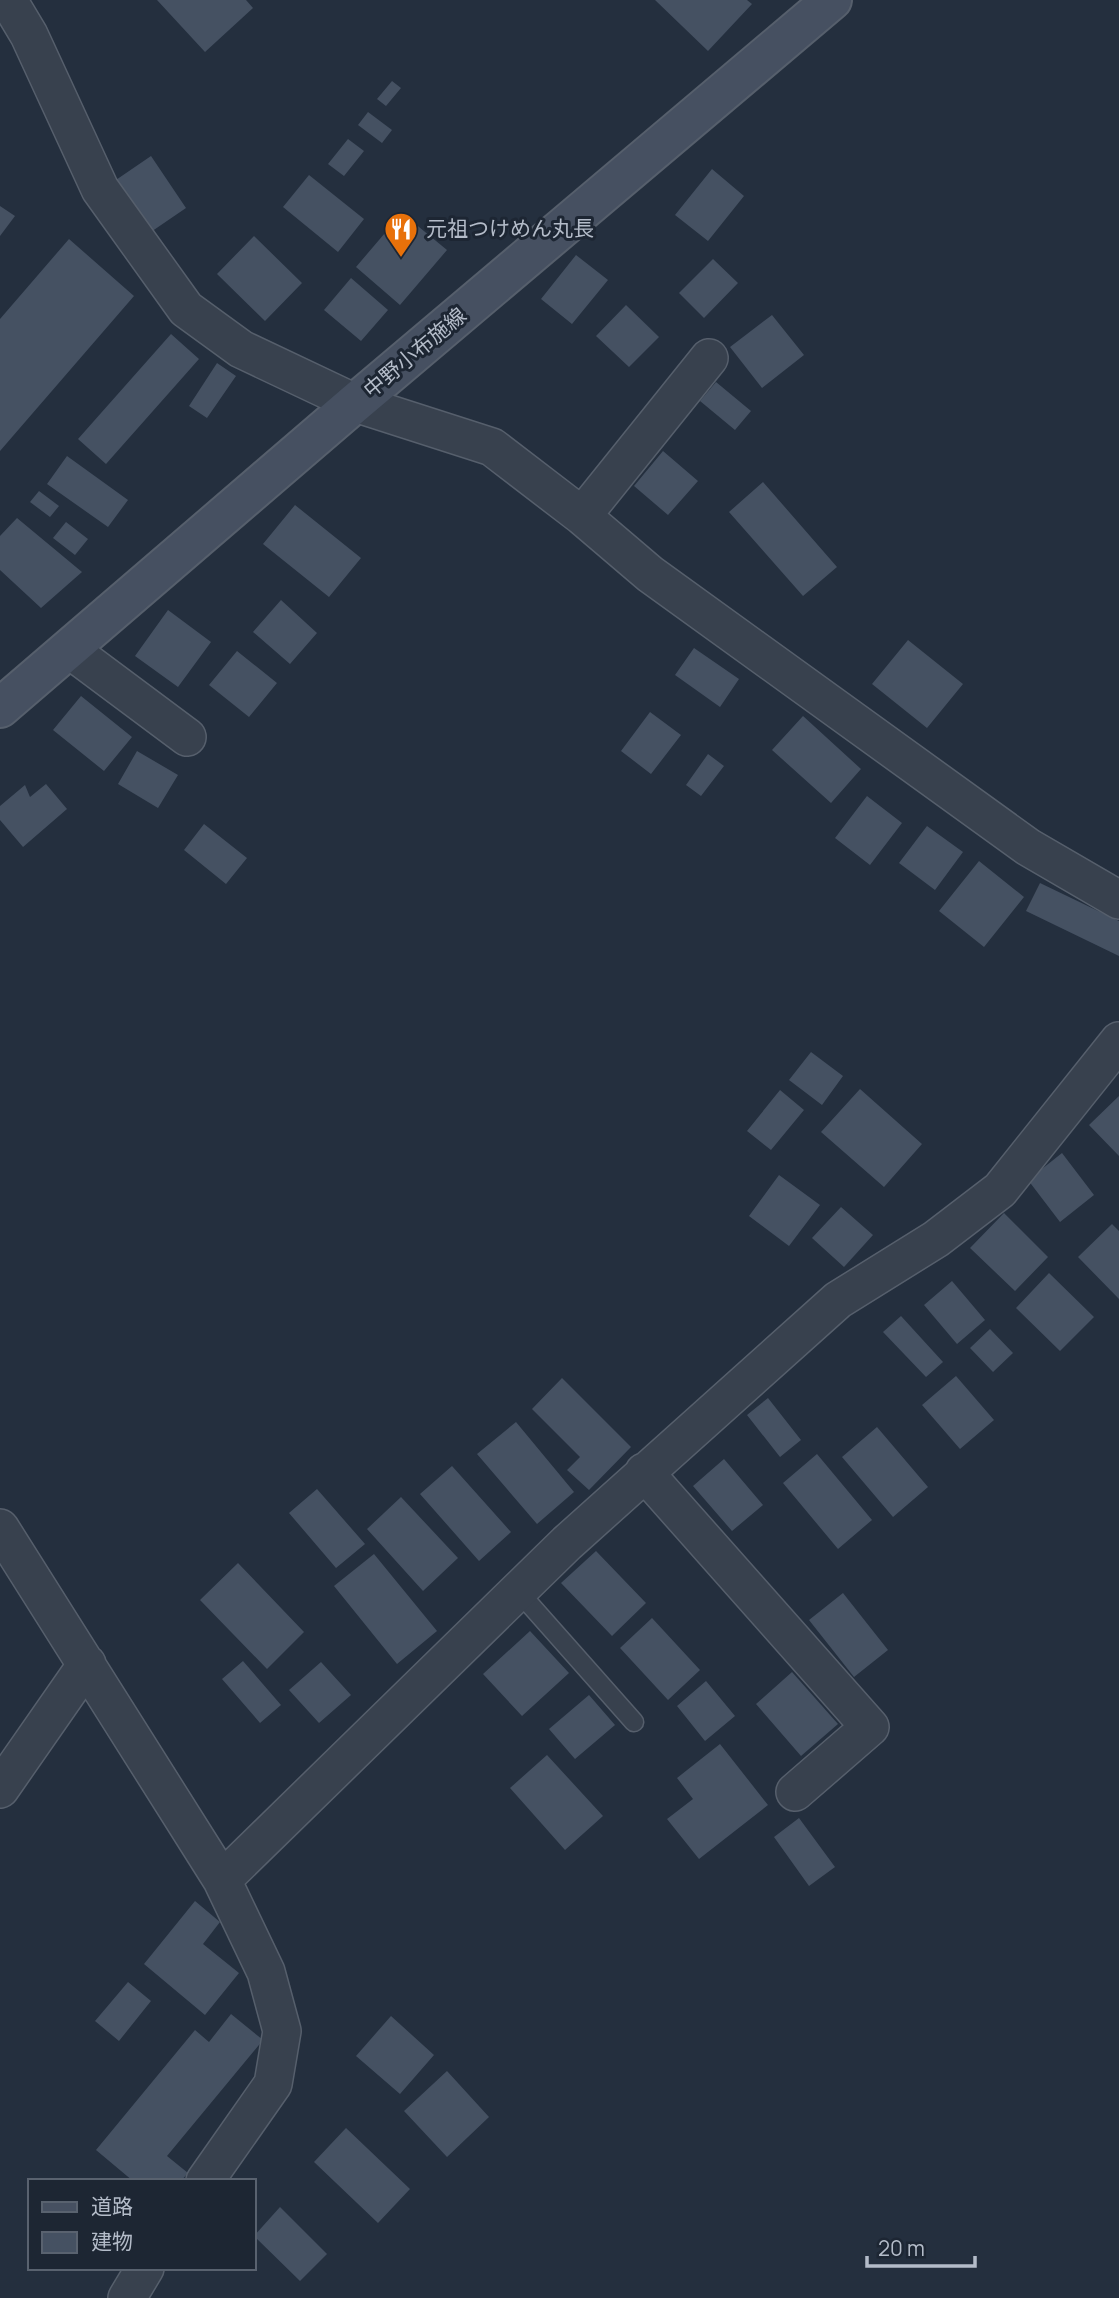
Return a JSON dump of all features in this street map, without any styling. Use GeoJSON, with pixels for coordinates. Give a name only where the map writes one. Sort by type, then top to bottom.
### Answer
{"type":"FeatureCollection","features":[{"type":"Feature","properties":{"kind":"main road","name":"中野小布施線"},"geometry":{"type":"LineString","coordinates":[[0,708],[355,403],[832,0]]}},
{"type":"Feature","properties":{"kind":"street"},"geometry":{"type":"LineString","coordinates":[[8,0],[29,35],[100,189],[186,309],[241,349],[355,403],[492,447],[582,516],[650,574],[1017,839],[1119,900]]}},
{"type":"Feature","properties":{"kind":"street"},"geometry":{"type":"LineString","coordinates":[[582,516],[709,358]]}},
{"type":"Feature","properties":{"kind":"street"},"geometry":{"type":"LineString","coordinates":[[69,649],[187,737]]}},
{"type":"Feature","properties":{"kind":"street"},"geometry":{"type":"LineString","coordinates":[[222,1880],[567,1543],[838,1300],[936,1239],[1000,1190],[1119,1041]]}},
{"type":"Feature","properties":{"kind":"street"},"geometry":{"type":"LineString","coordinates":[[645,1472],[870,1727],[795,1792]]}},
{"type":"Feature","properties":{"kind":"street"},"geometry":{"type":"LineString","coordinates":[[0,1528],[222,1880],[266,1972],[282,2031],[273,2084],[206,2179]]}},
{"type":"Feature","properties":{"kind":"street"},"geometry":{"type":"LineString","coordinates":[[0,1789],[87,1664]]}},
{"type":"Feature","properties":{"kind":"street"},"geometry":{"type":"LineString","coordinates":[[127,2298],[144,2270]]}},
{"type":"Feature","properties":{"kind":"lane"},"geometry":{"type":"LineString","coordinates":[[519,1591],[634,1722]]}},
{"type":"Feature","properties":{"kind":"building"},"geometry":{"type":"Polygon","coordinates":[[[157,0],[246,0],[253,8],[205,52],[157,0]]]}},
{"type":"Feature","properties":{"kind":"building"},"geometry":{"type":"Polygon","coordinates":[[[655,0],[747,0],[752,4],[708,51],[655,0]]]}},
{"type":"Feature","properties":{"kind":"building"},"geometry":{"type":"Polygon","coordinates":[[[392,81],[401,88],[386,106],[377,99],[392,81]]]}},
{"type":"Feature","properties":{"kind":"building"},"geometry":{"type":"Polygon","coordinates":[[[368,112],[392,130],[382,143],[358,125],[368,112]]]}},
{"type":"Feature","properties":{"kind":"building"},"geometry":{"type":"Polygon","coordinates":[[[348,139],[364,151],[344,176],[328,164],[348,139]]]}},
{"type":"Feature","properties":{"kind":"building"},"geometry":{"type":"Polygon","coordinates":[[[151,156],[186,208],[145,236],[110,184],[151,156]]]}},
{"type":"Feature","properties":{"kind":"building"},"geometry":{"type":"Polygon","coordinates":[[[712,169],[744,196],[708,241],[675,215],[712,169]]]}},
{"type":"Feature","properties":{"kind":"building"},"geometry":{"type":"Polygon","coordinates":[[[309,175],[364,219],[338,252],[283,207],[309,175]]]}},
{"type":"Feature","properties":{"kind":"building"},"geometry":{"type":"Polygon","coordinates":[[[0,206],[15,216],[0,236],[0,206]]]}},
{"type":"Feature","properties":{"kind":"building","name":"元祖つけめん丸長"},"geometry":{"type":"Polygon","coordinates":[[[402,213],[447,250],[400,305],[356,267],[402,213]]]}},
{"type":"Feature","properties":{"kind":"building"},"geometry":{"type":"Polygon","coordinates":[[[254,236],[302,283],[265,321],[217,274],[254,236]]]}},
{"type":"Feature","properties":{"kind":"building"},"geometry":{"type":"Polygon","coordinates":[[[69,239],[134,296],[0,451],[0,319],[69,239]]]}},
{"type":"Feature","properties":{"kind":"building"},"geometry":{"type":"Polygon","coordinates":[[[576,255],[608,280],[572,324],[541,299],[576,255]]]}},
{"type":"Feature","properties":{"kind":"building"},"geometry":{"type":"Polygon","coordinates":[[[713,259],[738,283],[704,318],[679,293],[713,259]]]}},
{"type":"Feature","properties":{"kind":"building"},"geometry":{"type":"Polygon","coordinates":[[[351,278],[388,310],[361,341],[324,310],[351,278]]]}},
{"type":"Feature","properties":{"kind":"building"},"geometry":{"type":"Polygon","coordinates":[[[626,305],[659,337],[629,367],[596,336],[626,305]]]}},
{"type":"Feature","properties":{"kind":"building"},"geometry":{"type":"Polygon","coordinates":[[[772,315],[804,355],[762,388],[730,347],[772,315]]]}},
{"type":"Feature","properties":{"kind":"building"},"geometry":{"type":"Polygon","coordinates":[[[171,334],[199,359],[106,464],[78,439],[171,334]]]}},
{"type":"Feature","properties":{"kind":"building"},"geometry":{"type":"Polygon","coordinates":[[[217,363],[236,376],[207,418],[189,406],[217,363]]]}},
{"type":"Feature","properties":{"kind":"building"},"geometry":{"type":"Polygon","coordinates":[[[716,382],[751,411],[735,430],[700,401],[716,382]]]}},
{"type":"Feature","properties":{"kind":"building"},"geometry":{"type":"Polygon","coordinates":[[[663,451],[698,481],[668,515],[634,486],[663,451]]]}},
{"type":"Feature","properties":{"kind":"building"},"geometry":{"type":"Polygon","coordinates":[[[67,456],[128,500],[108,527],[47,484],[67,456]]]}},
{"type":"Feature","properties":{"kind":"building"},"geometry":{"type":"Polygon","coordinates":[[[763,482],[837,567],[803,596],[729,512],[763,482]]]}},
{"type":"Feature","properties":{"kind":"building"},"geometry":{"type":"Polygon","coordinates":[[[39,491],[59,506],[50,517],[30,502],[39,491]]]}},
{"type":"Feature","properties":{"kind":"building"},"geometry":{"type":"Polygon","coordinates":[[[295,505],[361,558],[329,597],[263,544],[295,505]]]}},
{"type":"Feature","properties":{"kind":"building"},"geometry":{"type":"Polygon","coordinates":[[[17,518],[82,572],[41,608],[0,570],[0,536],[17,518]]]}},
{"type":"Feature","properties":{"kind":"building"},"geometry":{"type":"Polygon","coordinates":[[[66,522],[88,539],[75,555],[53,538],[66,522]]]}},
{"type":"Feature","properties":{"kind":"building"},"geometry":{"type":"Polygon","coordinates":[[[281,600],[317,633],[290,664],[253,632],[281,600]]]}},
{"type":"Feature","properties":{"kind":"building"},"geometry":{"type":"Polygon","coordinates":[[[168,610],[211,642],[178,687],[135,656],[168,610]]]}},
{"type":"Feature","properties":{"kind":"building"},"geometry":{"type":"Polygon","coordinates":[[[908,640],[963,684],[927,728],[872,684],[908,640]]]}},
{"type":"Feature","properties":{"kind":"building"},"geometry":{"type":"Polygon","coordinates":[[[694,648],[739,679],[720,707],[675,675],[694,648]]]}},
{"type":"Feature","properties":{"kind":"building"},"geometry":{"type":"Polygon","coordinates":[[[237,651],[277,683],[249,717],[209,685],[237,651]]]}},
{"type":"Feature","properties":{"kind":"building"},"geometry":{"type":"Polygon","coordinates":[[[81,696],[132,737],[104,771],[53,730],[81,696]]]}},
{"type":"Feature","properties":{"kind":"building"},"geometry":{"type":"Polygon","coordinates":[[[650,712],[681,735],[651,774],[621,751],[650,712]]]}},
{"type":"Feature","properties":{"kind":"building"},"geometry":{"type":"Polygon","coordinates":[[[803,716],[861,769],[831,803],[772,750],[803,716]]]}},
{"type":"Feature","properties":{"kind":"building"},"geometry":{"type":"Polygon","coordinates":[[[137,751],[178,775],[158,808],[118,784],[137,751]]]}},
{"type":"Feature","properties":{"kind":"building"},"geometry":{"type":"Polygon","coordinates":[[[708,754],[724,766],[701,796],[686,785],[708,754]]]}},
{"type":"Feature","properties":{"kind":"building"},"geometry":{"type":"Polygon","coordinates":[[[46,784],[67,809],[23,847],[0,820],[0,806],[25,785],[30,797],[46,784]]]}},
{"type":"Feature","properties":{"kind":"building"},"geometry":{"type":"Polygon","coordinates":[[[867,796],[902,823],[870,865],[835,838],[867,796]]]}},
{"type":"Feature","properties":{"kind":"building"},"geometry":{"type":"Polygon","coordinates":[[[204,824],[247,858],[226,884],[184,850],[204,824]]]}},
{"type":"Feature","properties":{"kind":"building"},"geometry":{"type":"Polygon","coordinates":[[[927,826],[963,852],[935,890],[899,863],[927,826]]]}},
{"type":"Feature","properties":{"kind":"building"},"geometry":{"type":"Polygon","coordinates":[[[979,861],[1024,897],[984,947],[939,911],[979,861]]]}},
{"type":"Feature","properties":{"kind":"building"},"geometry":{"type":"Polygon","coordinates":[[[1040,883],[1119,921],[1119,956],[1026,911],[1040,883]]]}},
{"type":"Feature","properties":{"kind":"building"},"geometry":{"type":"Polygon","coordinates":[[[811,1052],[843,1076],[822,1105],[789,1080],[811,1052]]]}},
{"type":"Feature","properties":{"kind":"building"},"geometry":{"type":"Polygon","coordinates":[[[860,1089],[922,1144],[884,1187],[821,1132],[860,1089]]]}},
{"type":"Feature","properties":{"kind":"building"},"geometry":{"type":"Polygon","coordinates":[[[780,1090],[804,1110],[771,1150],[747,1131],[780,1090]]]}},
{"type":"Feature","properties":{"kind":"building"},"geometry":{"type":"Polygon","coordinates":[[[1119,1096],[1119,1156],[1089,1125],[1119,1096]]]}},
{"type":"Feature","properties":{"kind":"building"},"geometry":{"type":"Polygon","coordinates":[[[1062,1153],[1094,1195],[1060,1222],[1028,1180],[1062,1153]]]}},
{"type":"Feature","properties":{"kind":"building"},"geometry":{"type":"Polygon","coordinates":[[[779,1175],[820,1205],[789,1246],[749,1216],[779,1175]]]}},
{"type":"Feature","properties":{"kind":"building"},"geometry":{"type":"Polygon","coordinates":[[[841,1207],[873,1235],[844,1267],[812,1238],[841,1207]]]}},
{"type":"Feature","properties":{"kind":"building"},"geometry":{"type":"Polygon","coordinates":[[[1004,1213],[1048,1257],[1015,1291],[970,1248],[1004,1213]]]}},
{"type":"Feature","properties":{"kind":"building"},"geometry":{"type":"Polygon","coordinates":[[[1112,1224],[1119,1231],[1119,1299],[1078,1257],[1112,1224]]]}},
{"type":"Feature","properties":{"kind":"building"},"geometry":{"type":"Polygon","coordinates":[[[1049,1273],[1094,1317],[1060,1351],[1016,1308],[1049,1273]]]}},
{"type":"Feature","properties":{"kind":"building"},"geometry":{"type":"Polygon","coordinates":[[[952,1281],[985,1320],[957,1344],[924,1305],[952,1281]]]}},
{"type":"Feature","properties":{"kind":"building"},"geometry":{"type":"Polygon","coordinates":[[[901,1316],[943,1362],[926,1377],[883,1332],[901,1316]]]}},
{"type":"Feature","properties":{"kind":"building"},"geometry":{"type":"Polygon","coordinates":[[[990,1329],[1013,1353],[993,1372],[970,1348],[990,1329]]]}},
{"type":"Feature","properties":{"kind":"building"},"geometry":{"type":"Polygon","coordinates":[[[956,1376],[994,1420],[960,1449],[922,1405],[956,1376]]]}},
{"type":"Feature","properties":{"kind":"building"},"geometry":{"type":"Polygon","coordinates":[[[562,1378],[631,1447],[589,1490],[567,1470],[580,1457],[532,1409],[562,1378]]]}},
{"type":"Feature","properties":{"kind":"building"},"geometry":{"type":"Polygon","coordinates":[[[768,1398],[801,1440],[780,1457],[747,1415],[768,1398]]]}},
{"type":"Feature","properties":{"kind":"building"},"geometry":{"type":"Polygon","coordinates":[[[516,1422],[574,1492],[537,1524],[477,1454],[516,1422]]]}},
{"type":"Feature","properties":{"kind":"building"},"geometry":{"type":"Polygon","coordinates":[[[877,1427],[928,1487],[893,1517],[842,1457],[877,1427]]]}},
{"type":"Feature","properties":{"kind":"building"},"geometry":{"type":"Polygon","coordinates":[[[817,1454],[872,1520],[838,1549],[783,1483],[817,1454]]]}},
{"type":"Feature","properties":{"kind":"building"},"geometry":{"type":"Polygon","coordinates":[[[724,1459],[763,1505],[732,1531],[693,1486],[724,1459]]]}},
{"type":"Feature","properties":{"kind":"building"},"geometry":{"type":"Polygon","coordinates":[[[452,1466],[511,1532],[479,1561],[420,1494],[452,1466]]]}},
{"type":"Feature","properties":{"kind":"building"},"geometry":{"type":"Polygon","coordinates":[[[317,1489],[365,1544],[336,1568],[289,1513],[317,1489]]]}},
{"type":"Feature","properties":{"kind":"building"},"geometry":{"type":"Polygon","coordinates":[[[401,1497],[458,1558],[423,1591],[367,1529],[401,1497]]]}},
{"type":"Feature","properties":{"kind":"building"},"geometry":{"type":"Polygon","coordinates":[[[596,1551],[646,1603],[612,1636],[561,1583],[596,1551]]]}},
{"type":"Feature","properties":{"kind":"building"},"geometry":{"type":"Polygon","coordinates":[[[374,1554],[437,1631],[397,1664],[334,1586],[374,1554]]]}},
{"type":"Feature","properties":{"kind":"building"},"geometry":{"type":"Polygon","coordinates":[[[238,1563],[304,1632],[267,1669],[200,1600],[238,1563]]]}},
{"type":"Feature","properties":{"kind":"building"},"geometry":{"type":"Polygon","coordinates":[[[843,1593],[888,1650],[854,1677],[809,1620],[843,1593]]]}},
{"type":"Feature","properties":{"kind":"building"},"geometry":{"type":"Polygon","coordinates":[[[652,1618],[700,1670],[668,1700],[620,1648],[652,1618]]]}},
{"type":"Feature","properties":{"kind":"building"},"geometry":{"type":"Polygon","coordinates":[[[530,1631],[569,1673],[522,1716],[483,1674],[530,1631]]]}},
{"type":"Feature","properties":{"kind":"building"},"geometry":{"type":"Polygon","coordinates":[[[243,1661],[281,1705],[260,1723],[222,1679],[243,1661]]]}},
{"type":"Feature","properties":{"kind":"building"},"geometry":{"type":"Polygon","coordinates":[[[321,1662],[351,1695],[319,1723],[289,1690],[321,1662]]]}},
{"type":"Feature","properties":{"kind":"building"},"geometry":{"type":"Polygon","coordinates":[[[792,1672],[838,1724],[801,1756],[756,1704],[792,1672]]]}},
{"type":"Feature","properties":{"kind":"building"},"geometry":{"type":"Polygon","coordinates":[[[706,1681],[735,1716],[705,1741],[677,1706],[706,1681]]]}},
{"type":"Feature","properties":{"kind":"building"},"geometry":{"type":"Polygon","coordinates":[[[589,1695],[615,1725],[575,1759],[549,1729],[589,1695]]]}},
{"type":"Feature","properties":{"kind":"building"},"geometry":{"type":"Polygon","coordinates":[[[720,1744],[768,1805],[699,1859],[667,1819],[693,1799],[677,1778],[720,1744]]]}},
{"type":"Feature","properties":{"kind":"building"},"geometry":{"type":"Polygon","coordinates":[[[547,1755],[603,1816],[565,1850],[510,1788],[547,1755]]]}},
{"type":"Feature","properties":{"kind":"building"},"geometry":{"type":"Polygon","coordinates":[[[799,1818],[835,1867],[809,1886],[774,1837],[799,1818]]]}},
{"type":"Feature","properties":{"kind":"building"},"geometry":{"type":"Polygon","coordinates":[[[195,1901],[220,1922],[203,1944],[239,1973],[205,2015],[144,1964],[195,1901]]]}},
{"type":"Feature","properties":{"kind":"building"},"geometry":{"type":"Polygon","coordinates":[[[128,1982],[151,2001],[119,2041],[95,2021],[128,1982]]]}},
{"type":"Feature","properties":{"kind":"building"},"geometry":{"type":"Polygon","coordinates":[[[231,2014],[263,2040],[167,2156],[188,2173],[183,2179],[131,2179],[96,2150],[195,2030],[209,2042],[231,2014]]]}},
{"type":"Feature","properties":{"kind":"building"},"geometry":{"type":"Polygon","coordinates":[[[391,2016],[434,2055],[400,2094],[356,2056],[391,2016]]]}},
{"type":"Feature","properties":{"kind":"building"},"geometry":{"type":"Polygon","coordinates":[[[447,2071],[489,2117],[447,2157],[404,2111],[447,2071]]]}},
{"type":"Feature","properties":{"kind":"building"},"geometry":{"type":"Polygon","coordinates":[[[346,2128],[410,2189],[378,2223],[314,2162],[346,2128]]]}},
{"type":"Feature","properties":{"kind":"building"},"geometry":{"type":"Polygon","coordinates":[[[280,2207],[327,2254],[300,2281],[256,2238],[256,2234],[280,2207]]]}},
{"type":"Feature","properties":{"kind":"place","name":"元祖つけめん丸長"},"geometry":{"type":"Point","coordinates":[401,259]}}]}
